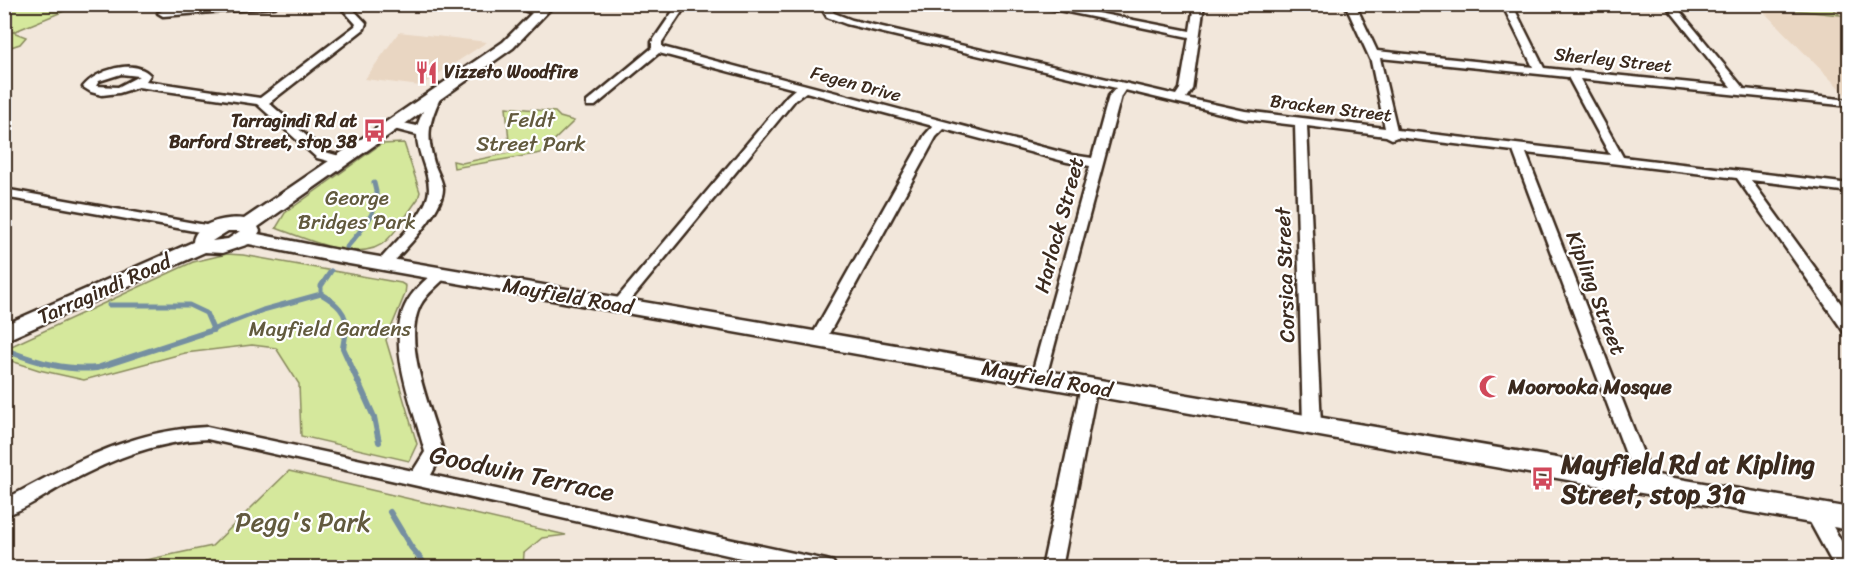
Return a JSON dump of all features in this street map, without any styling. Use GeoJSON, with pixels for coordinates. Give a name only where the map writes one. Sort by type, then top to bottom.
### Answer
{"type":"FeatureCollection","features":[{"type":"Feature","properties":{"kind":"street"},"geometry":{"type":"LineString","coordinates":[[163,14],[275,4]]}},
{"type":"Feature","properties":{"kind":"street"},"geometry":{"type":"LineString","coordinates":[[262,102],[360,27],[361,23],[342,4]]}},
{"type":"Feature","properties":{"kind":"street"},"geometry":{"type":"LineString","coordinates":[[519,4],[528,9],[546,8]]}},
{"type":"Feature","properties":{"kind":"street"},"geometry":{"type":"LineString","coordinates":[[591,104],[657,48],[657,42],[683,4]]}},
{"type":"Feature","properties":{"kind":"street","name":"Bracken Street"},"geometry":{"type":"LineString","coordinates":[[823,4],[830,15],[849,22],[1245,115],[1392,135],[1850,188]]}},
{"type":"Feature","properties":{"kind":"street"},"geometry":{"type":"LineString","coordinates":[[1033,4],[1194,35]]}},
{"type":"Feature","properties":{"kind":"street"},"geometry":{"type":"LineString","coordinates":[[1180,99],[1186,89],[1199,4]]}},
{"type":"Feature","properties":{"kind":"street"},"geometry":{"type":"LineString","coordinates":[[1350,4],[1373,54],[1392,135]]}},
{"type":"Feature","properties":{"kind":"street"},"geometry":{"type":"LineString","coordinates":[[1507,4],[1540,71]]}},
{"type":"Feature","properties":{"kind":"street"},"geometry":{"type":"LineString","coordinates":[[1669,4],[1740,91]]}},
{"type":"Feature","properties":{"kind":"street"},"geometry":{"type":"LineString","coordinates":[[246,232],[511,43],[546,8]]}},
{"type":"Feature","properties":{"kind":"street","name":"Fegen Drive"},"geometry":{"type":"LineString","coordinates":[[657,48],[1071,159],[1098,163]]}},
{"type":"Feature","properties":{"kind":"street","name":"Sherley Street"},"geometry":{"type":"LineString","coordinates":[[1373,54],[1850,103]]}},
{"type":"Feature","properties":{"kind":"street"},"geometry":{"type":"LineString","coordinates":[[1572,74],[1619,161]]}},
{"type":"Feature","properties":{"kind":"street"},"geometry":{"type":"LineString","coordinates":[[136,83],[262,102],[321,155],[343,161]]}},
{"type":"Feature","properties":{"kind":"street","name":"Harlock Street"},"geometry":{"type":"LineString","coordinates":[[1039,377],[1115,96],[1123,86]]}},
{"type":"Feature","properties":{"kind":"street"},"geometry":{"type":"LineString","coordinates":[[619,305],[790,98],[803,88]]}},
{"type":"Feature","properties":{"kind":"street"},"geometry":{"type":"LineString","coordinates":[[384,264],[420,220],[436,195],[423,139],[425,117],[435,96]]}},
{"type":"Feature","properties":{"kind":"street","name":"Corsica Street"},"geometry":{"type":"LineString","coordinates":[[1300,123],[1312,425]]}},
{"type":"Feature","properties":{"kind":"street"},"geometry":{"type":"LineString","coordinates":[[818,339],[931,135],[942,125]]}},
{"type":"Feature","properties":{"kind":"street"},"geometry":{"type":"LineString","coordinates":[[389,129],[423,139]]}},
{"type":"Feature","properties":{"kind":"street","name":"Kipling Street"},"geometry":{"type":"LineString","coordinates":[[1519,150],[1646,484]]}},
{"type":"Feature","properties":{"kind":"street"},"geometry":{"type":"LineString","coordinates":[[1742,176],[1850,328]]}},
{"type":"Feature","properties":{"kind":"street"},"geometry":{"type":"LineString","coordinates":[[4,193],[207,238]]}},
{"type":"Feature","properties":{"kind":"street","name":"Mayfield Road"},"geometry":{"type":"LineString","coordinates":[[246,232],[384,264],[1850,519]]}},
{"type":"Feature","properties":{"kind":"street","name":"Tarragindi Road"},"geometry":{"type":"LineString","coordinates":[[4,334],[207,238],[223,247],[246,232]]}},
{"type":"Feature","properties":{"kind":"street"},"geometry":{"type":"LineString","coordinates":[[418,478],[434,453],[405,339],[411,307],[419,295],[441,274]]}},
{"type":"Feature","properties":{"kind":"street"},"geometry":{"type":"LineString","coordinates":[[1052,567],[1089,386]]}},
{"type":"Feature","properties":{"kind":"street","name":"Goodwin Terrace"},"geometry":{"type":"LineString","coordinates":[[4,509],[120,448],[166,435],[207,433],[826,567]]}},
{"type":"Feature","properties":{"kind":"street"},"geometry":{"type":"LineString","coordinates":[[1815,513],[1846,567]]}},
{"type":"Feature","properties":{"kind":"shaded area"},"geometry":{"type":"Polygon","coordinates":[[[1757,5],[1849,5],[1849,95],[1846,95],[1757,5]]]}},
{"type":"Feature","properties":{"kind":"shaded area"},"geometry":{"type":"Polygon","coordinates":[[[399,32],[487,42],[420,86],[365,79],[399,32]]]}},
{"type":"Feature","properties":{"kind":"green space"},"geometry":{"type":"Polygon","coordinates":[[[5,4],[79,5],[13,32],[26,37],[20,44],[5,49],[5,4]]]}},
{"type":"Feature","properties":{"kind":"green space"},"geometry":{"type":"Polygon","coordinates":[[[1779,5],[1829,5],[1840,15],[1784,9],[1779,5]]]}},
{"type":"Feature","properties":{"kind":"green space","name":"Feldt Street Park"},"geometry":{"type":"Polygon","coordinates":[[[506,107],[555,112],[560,117],[574,121],[541,153],[454,168],[453,161],[462,163],[510,153],[506,107]]]}},
{"type":"Feature","properties":{"kind":"green space","name":"George Bridges Park"},"geometry":{"type":"Polygon","coordinates":[[[404,143],[420,192],[418,199],[387,240],[376,247],[348,250],[333,248],[276,228],[285,213],[381,144],[404,143]]]}},
{"type":"Feature","properties":{"kind":"green space","name":"Mayfield Gardens"},"geometry":{"type":"Polygon","coordinates":[[[227,254],[401,283],[406,286],[405,294],[386,340],[417,444],[409,461],[301,436],[299,384],[276,348],[252,345],[185,353],[84,380],[39,370],[5,359],[5,349],[193,262],[227,254]]]}},
{"type":"Feature","properties":{"kind":"green space","name":"Pegg's Park"},"geometry":{"type":"Polygon","coordinates":[[[289,471],[566,535],[542,538],[524,553],[523,567],[113,567],[212,546],[289,471]]]}},
{"type":"Feature","properties":{"kind":"waterway"},"geometry":{"type":"LineString","coordinates":[[347,247],[374,210],[376,201],[374,183]]}},
{"type":"Feature","properties":{"kind":"waterway"},"geometry":{"type":"LineString","coordinates":[[321,294],[321,286],[331,271]]}},
{"type":"Feature","properties":{"kind":"waterway"},"geometry":{"type":"LineString","coordinates":[[209,331],[263,310],[321,294]]}},
{"type":"Feature","properties":{"kind":"waterway"},"geometry":{"type":"LineString","coordinates":[[321,294],[336,304],[343,313],[346,330]]}},
{"type":"Feature","properties":{"kind":"waterway"},"geometry":{"type":"LineString","coordinates":[[109,305],[189,305],[206,313],[213,329]]}},
{"type":"Feature","properties":{"kind":"waterway"},"geometry":{"type":"LineString","coordinates":[[8,351],[52,365],[97,368],[213,330]]}},
{"type":"Feature","properties":{"kind":"waterway"},"geometry":{"type":"LineString","coordinates":[[346,330],[343,348],[374,417],[379,442]]}},
{"type":"Feature","properties":{"kind":"waterway"},"geometry":{"type":"LineString","coordinates":[[390,512],[411,547],[428,568]]}},
{"type":"Feature","properties":{"kind":"place","name":"Vizzeto Woodfire"},"geometry":{"type":"Point","coordinates":[426,72]}},
{"type":"Feature","properties":{"kind":"place","name":"Tarragindi Rd at Barford Street, stop 38"},"geometry":{"type":"Point","coordinates":[375,131]}},
{"type":"Feature","properties":{"kind":"place","name":"Moorooka Mosque"},"geometry":{"type":"Point","coordinates":[1490,387]}},
{"type":"Feature","properties":{"kind":"place","name":"Mayfield Rd at Kipling Street, stop 31a"},"geometry":{"type":"Point","coordinates":[1543,479]}}]}
